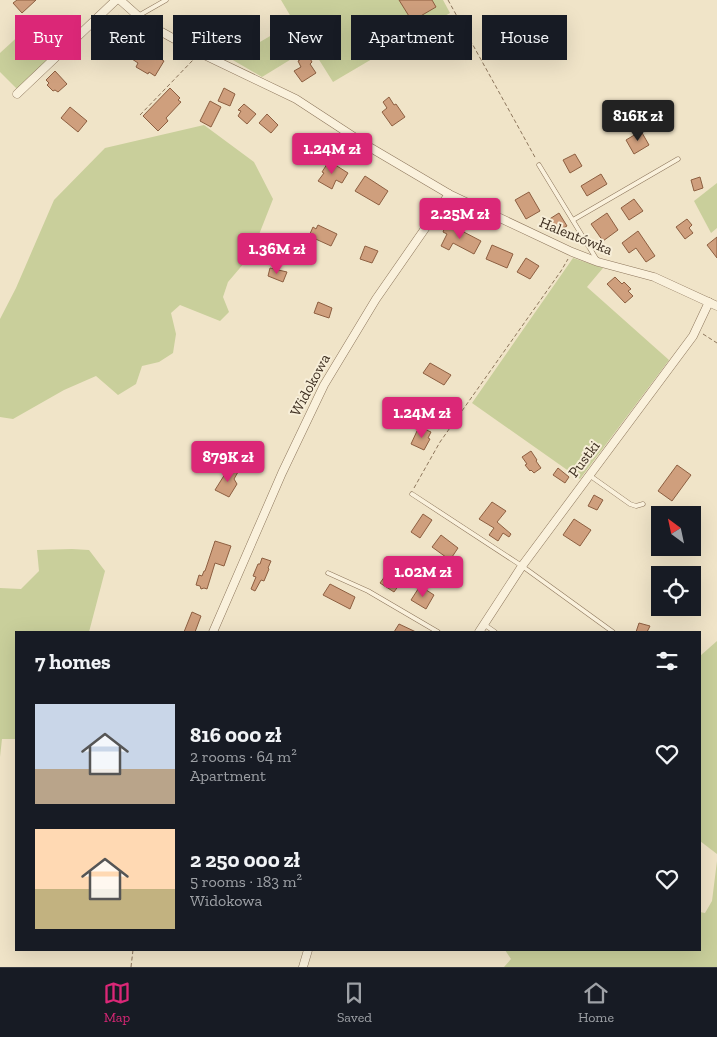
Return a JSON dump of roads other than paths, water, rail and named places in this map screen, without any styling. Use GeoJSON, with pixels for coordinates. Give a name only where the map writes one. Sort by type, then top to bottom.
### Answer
{"type":"FeatureCollection","features":[{"type":"Feature","properties":{"kind":"street"},"geometry":{"type":"LineString","coordinates":[[17,94],[116,0]]}},
{"type":"Feature","properties":{"kind":"street","name":"Halentówka"},"geometry":{"type":"LineString","coordinates":[[120,0],[137,15]]}},
{"type":"Feature","properties":{"kind":"street","name":"Halentówka"},"geometry":{"type":"LineString","coordinates":[[163,33],[200,53],[296,99],[371,148],[449,194],[572,252],[598,262],[654,277],[717,306]]}},
{"type":"Feature","properties":{"kind":"street","name":"Widokowa"},"geometry":{"type":"LineString","coordinates":[[213,631],[282,473],[324,385],[376,299],[449,194]]}},
{"type":"Feature","properties":{"kind":"street","name":"Pustki"},"geometry":{"type":"LineString","coordinates":[[481,631],[522,566],[692,336],[709,302]]}},
{"type":"Feature","properties":{"kind":"street"},"geometry":{"type":"LineString","coordinates":[[303,967],[308,951]]}},
{"type":"Feature","properties":{"kind":"lane"},"geometry":{"type":"LineString","coordinates":[[140,15],[166,0]]}},
{"type":"Feature","properties":{"kind":"lane"},"geometry":{"type":"LineString","coordinates":[[573,220],[678,159]]}},
{"type":"Feature","properties":{"kind":"lane"},"geometry":{"type":"LineString","coordinates":[[539,165],[598,262]]}},
{"type":"Feature","properties":{"kind":"lane"},"geometry":{"type":"LineString","coordinates":[[589,475],[630,504],[636,506],[643,504]]}},
{"type":"Feature","properties":{"kind":"lane"},"geometry":{"type":"LineString","coordinates":[[412,494],[522,566],[612,631]]}},
{"type":"Feature","properties":{"kind":"lane"},"geometry":{"type":"LineString","coordinates":[[328,573],[368,591],[436,631]]}},
{"type":"Feature","properties":{"kind":"lane"},"geometry":{"type":"LineString","coordinates":[[485,625],[494,631]]}}]}
